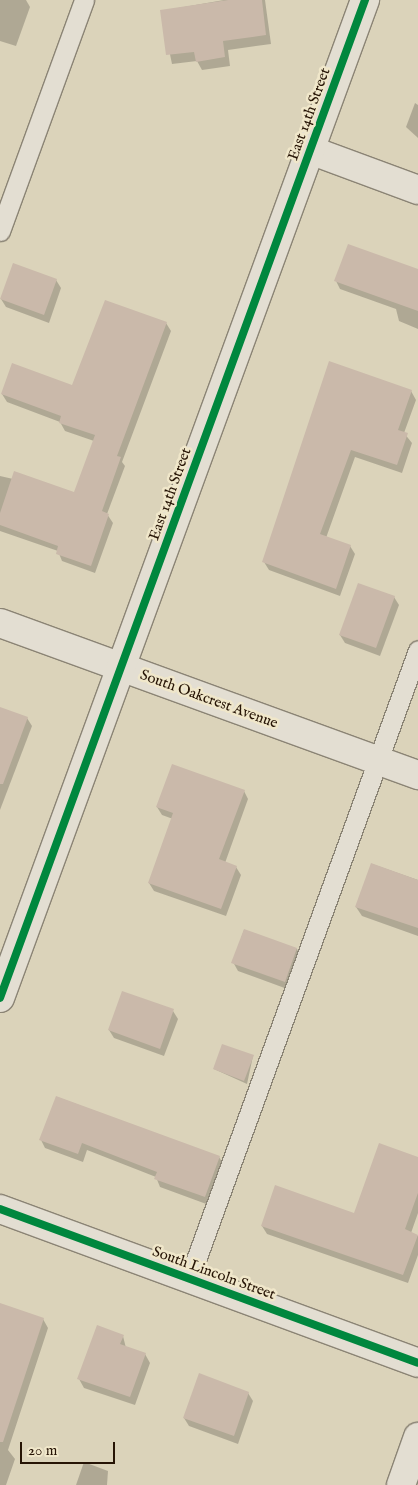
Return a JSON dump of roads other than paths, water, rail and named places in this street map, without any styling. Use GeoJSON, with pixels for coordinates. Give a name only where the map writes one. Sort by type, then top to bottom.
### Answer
{"type":"FeatureCollection","features":[{"type":"Feature","properties":{"kind":"street","name":"East 14th Street"},"geometry":{"type":"LineString","coordinates":[[0,998],[365,0]]}},
{"type":"Feature","properties":{"kind":"street"},"geometry":{"type":"LineString","coordinates":[[310,150],[418,190]]}},
{"type":"Feature","properties":{"kind":"street","name":"South Oakcrest Avenue"},"geometry":{"type":"LineString","coordinates":[[0,623],[418,775]]}},
{"type":"Feature","properties":{"kind":"street","name":"South Lincoln Street"},"geometry":{"type":"LineString","coordinates":[[0,1209],[418,1363]]}},
{"type":"Feature","properties":{"kind":"street"},"geometry":{"type":"LineString","coordinates":[[401,1485],[418,1437]]}},
{"type":"Feature","properties":{"kind":"lane"},"geometry":{"type":"LineString","coordinates":[[0,231],[84,0]]}},
{"type":"Feature","properties":{"kind":"lane"},"geometry":{"type":"LineString","coordinates":[[189,1279],[381,761],[418,650]]}}]}
